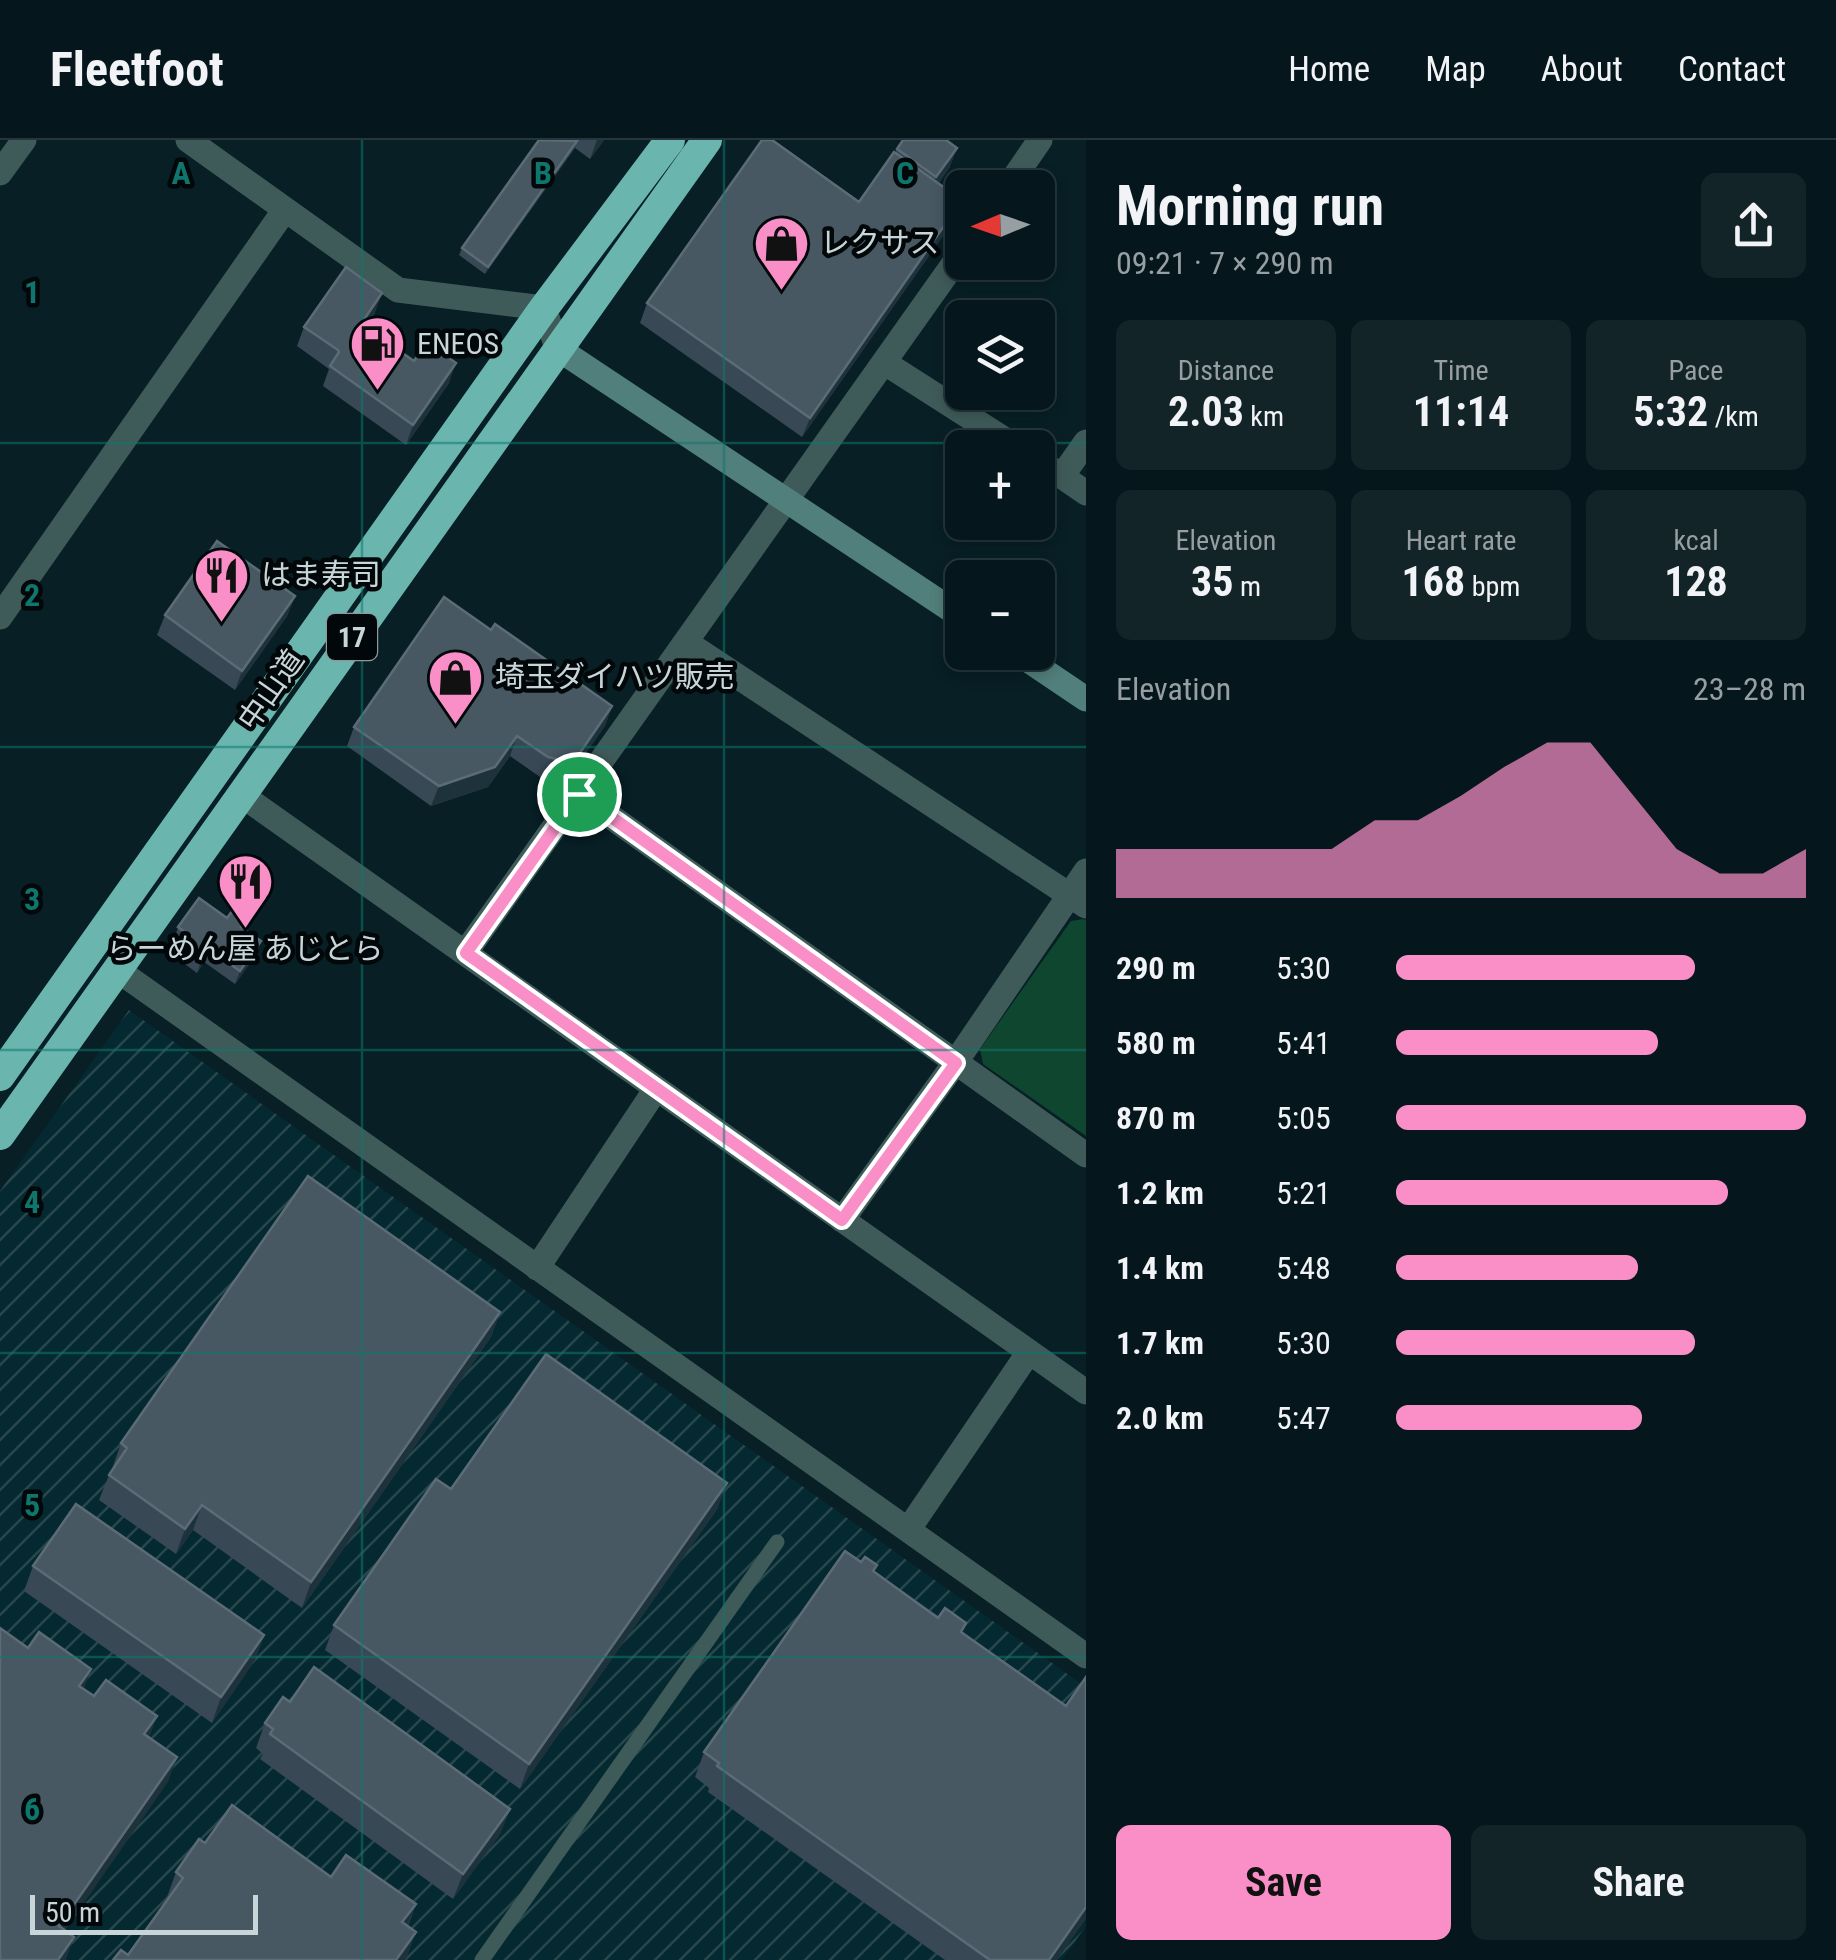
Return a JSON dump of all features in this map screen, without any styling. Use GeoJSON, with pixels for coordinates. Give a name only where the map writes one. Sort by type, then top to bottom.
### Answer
{"type":"FeatureCollection","features":[{"type":"Feature","properties":{"kind":"highway","name":"中山道"},"geometry":{"type":"LineString","coordinates":[[0,1076],[544,308],[670,140]]}},
{"type":"Feature","properties":{"kind":"highway","name":"中山道"},"geometry":{"type":"LineString","coordinates":[[1,1130],[706,140]]}},
{"type":"Feature","properties":{"kind":"street"},"geometry":{"type":"LineString","coordinates":[[0,173],[24,140]]}},
{"type":"Feature","properties":{"kind":"street"},"geometry":{"type":"LineString","coordinates":[[188,140],[398,290],[544,308],[558,348],[945,606]]}},
{"type":"Feature","properties":{"kind":"street"},"geometry":{"type":"LineString","coordinates":[[1019,170],[1040,140]]}},
{"type":"Feature","properties":{"kind":"street"},"geometry":{"type":"LineString","coordinates":[[0,617],[284,212]]}},
{"type":"Feature","properties":{"kind":"street"},"geometry":{"type":"LineString","coordinates":[[466,953],[945,277]]}},
{"type":"Feature","properties":{"kind":"street"},"geometry":{"type":"LineString","coordinates":[[885,363],[990,430]]}},
{"type":"Feature","properties":{"kind":"street"},"geometry":{"type":"LineString","coordinates":[[1062,476],[1086,442]]}},
{"type":"Feature","properties":{"kind":"street"},"geometry":{"type":"LineString","coordinates":[[1055,471],[1086,492]]}},
{"type":"Feature","properties":{"kind":"street"},"geometry":{"type":"LineString","coordinates":[[687,643],[1078,900]]}},
{"type":"Feature","properties":{"kind":"street"},"geometry":{"type":"LineString","coordinates":[[1043,670],[1086,699]]}},
{"type":"Feature","properties":{"kind":"street"},"geometry":{"type":"LineString","coordinates":[[240,794],[1086,1392]]}},
{"type":"Feature","properties":{"kind":"street"},"geometry":{"type":"LineString","coordinates":[[579,794],[1086,1155]]}},
{"type":"Feature","properties":{"kind":"street"},"geometry":{"type":"LineString","coordinates":[[842,1220],[1078,900],[1086,871]]}},
{"type":"Feature","properties":{"kind":"street"},"geometry":{"type":"LineString","coordinates":[[116,969],[1086,1656]]}},
{"type":"Feature","properties":{"kind":"street"},"geometry":{"type":"LineString","coordinates":[[537,1268],[656,1088]]}},
{"type":"Feature","properties":{"kind":"street"},"geometry":{"type":"LineString","coordinates":[[908,1530],[1030,1352]]}},
{"type":"Feature","properties":{"kind":"lane"},"geometry":{"type":"LineString","coordinates":[[482,1960],[777,1542]]}},
{"type":"Feature","properties":{"kind":"shaded area"},"geometry":{"type":"Polygon","coordinates":[[[129,1010],[1086,1687],[1086,1926],[1062,1960],[0,1960],[0,1191],[129,1010]]]}},
{"type":"Feature","properties":{"kind":"green space"},"geometry":{"type":"Polygon","coordinates":[[[1083,919],[1086,1136],[983,1064],[980,1049],[1071,921],[1083,919]]]}},
{"type":"Feature","properties":{"kind":"building"},"geometry":{"type":"Polygon","coordinates":[[[539,140],[577,141],[488,267],[462,248],[539,140]]]}},
{"type":"Feature","properties":{"kind":"building"},"geometry":{"type":"Polygon","coordinates":[[[762,140],[772,140],[859,202],[894,152],[945,188],[945,224],[810,418],[647,303],[762,140]]]}},
{"type":"Feature","properties":{"kind":"building"},"geometry":{"type":"Polygon","coordinates":[[[903,140],[946,140],[957,148],[936,177],[897,149],[903,140]]]}},
{"type":"Feature","properties":{"kind":"building"},"geometry":{"type":"Polygon","coordinates":[[[346,267],[382,293],[361,324],[414,361],[427,342],[456,363],[413,425],[330,366],[338,350],[304,327],[346,267]]]}},
{"type":"Feature","properties":{"kind":"building"},"geometry":{"type":"Polygon","coordinates":[[[217,541],[295,596],[242,671],[165,615],[217,541]]]}},
{"type":"Feature","properties":{"kind":"building"},"geometry":{"type":"Polygon","coordinates":[[[444,597],[491,630],[495,624],[612,706],[573,763],[548,757],[517,736],[495,767],[439,786],[354,727],[444,597]]]}},
{"type":"Feature","properties":{"kind":"building"},"geometry":{"type":"Polygon","coordinates":[[[199,898],[227,918],[233,910],[246,920],[241,927],[261,941],[240,971],[209,949],[202,959],[183,946],[190,936],[178,927],[199,898]]]}},
{"type":"Feature","properties":{"kind":"building"},"geometry":{"type":"Polygon","coordinates":[[[308,1176],[500,1312],[311,1582],[202,1505],[185,1529],[109,1475],[127,1448],[121,1443],[308,1176]]]}},
{"type":"Feature","properties":{"kind":"building"},"geometry":{"type":"Polygon","coordinates":[[[546,1354],[727,1483],[529,1764],[334,1625],[436,1479],[451,1489],[546,1354]]]}},
{"type":"Feature","properties":{"kind":"building"},"geometry":{"type":"Polygon","coordinates":[[[76,1504],[264,1635],[221,1697],[33,1566],[76,1504]]]}},
{"type":"Feature","properties":{"kind":"building"},"geometry":{"type":"Polygon","coordinates":[[[845,1551],[861,1562],[865,1557],[877,1565],[873,1571],[938,1618],[945,1608],[966,1623],[961,1632],[1066,1706],[1086,1677],[1086,1907],[1049,1960],[990,1960],[717,1766],[719,1763],[704,1752],[845,1551]]]}},
{"type":"Feature","properties":{"kind":"building"},"geometry":{"type":"Polygon","coordinates":[[[0,1628],[28,1648],[39,1632],[91,1669],[79,1686],[94,1696],[106,1680],[157,1716],[144,1734],[177,1757],[59,1926],[74,1937],[58,1960],[0,1960],[0,1628]]]}},
{"type":"Feature","properties":{"kind":"building"},"geometry":{"type":"Polygon","coordinates":[[[314,1667],[510,1809],[463,1874],[270,1734],[273,1729],[265,1723],[283,1697],[290,1702],[314,1667]]]}},
{"type":"Feature","properties":{"kind":"building"},"geometry":{"type":"Polygon","coordinates":[[[232,1805],[331,1877],[346,1855],[416,1904],[402,1922],[416,1932],[396,1960],[113,1960],[121,1950],[128,1955],[183,1878],[176,1872],[199,1839],[205,1843],[232,1805]]]}},
{"type":"Feature","properties":{"kind":"place","name":"レクサス"},"geometry":{"type":"Point","coordinates":[781,292]}},
{"type":"Feature","properties":{"kind":"place","name":"ENEOS"},"geometry":{"type":"Point","coordinates":[378,393]}},
{"type":"Feature","properties":{"kind":"place","name":"はま寿司"},"geometry":{"type":"Point","coordinates":[222,624]}},
{"type":"Feature","properties":{"kind":"place","name":"埼玉ダイハツ販売"},"geometry":{"type":"Point","coordinates":[456,726]}},
{"type":"Feature","properties":{"kind":"place","name":"らーめん屋 あじとら"},"geometry":{"type":"Point","coordinates":[245,930]}},
{"type":"Feature","properties":{"kind":"route"},"geometry":{"type":"LineString","coordinates":[[579,794],[956,1063],[842,1220],[466,953],[579,794]]}}]}
